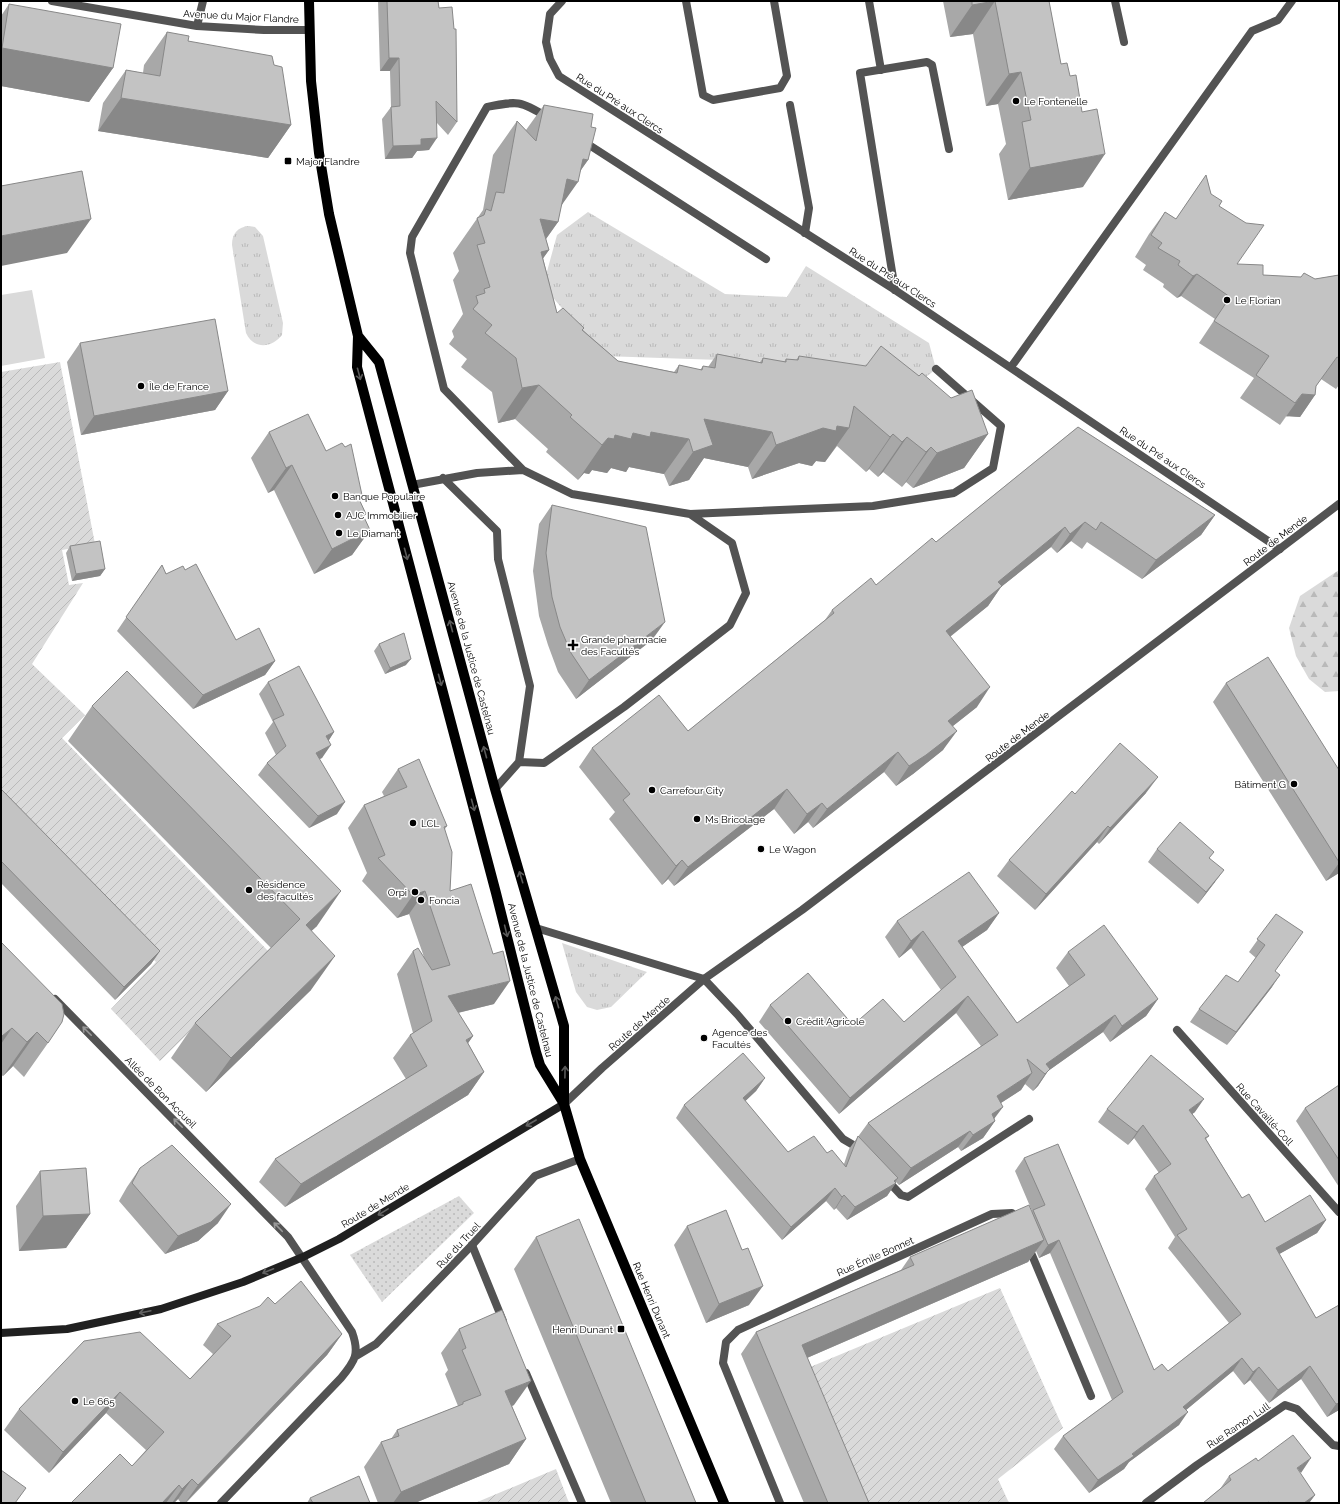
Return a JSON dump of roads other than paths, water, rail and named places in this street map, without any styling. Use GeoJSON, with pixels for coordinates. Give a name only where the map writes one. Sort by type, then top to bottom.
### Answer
{"type":"FeatureCollection","features":[{"type":"Feature","properties":{"kind":"main road","name":"Avenue de la Justice de Castelnau"},"geometry":{"type":"LineString","coordinates":[[309,1],[311,81],[319,153],[329,214],[358,336],[357,367],[496,893],[534,1045],[540,1065],[564,1104]]}},
{"type":"Feature","properties":{"kind":"main road","name":"Avenue de la Justice de Castelnau"},"geometry":{"type":"LineString","coordinates":[[358,336],[380,362],[495,789],[564,1026],[564,1104]]}},
{"type":"Feature","properties":{"kind":"main road","name":"Rue Henri Dunant"},"geometry":{"type":"LineString","coordinates":[[564,1104],[580,1159],[724,1503]]}},
{"type":"Feature","properties":{"kind":"main road","name":"Route de Mende"},"geometry":{"type":"LineString","coordinates":[[1,1332],[68,1329],[161,1309],[243,1282],[303,1257],[351,1232],[564,1104]]}},
{"type":"Feature","properties":{"kind":"street","name":"Avenue du Major Flandre"},"geometry":{"type":"LineString","coordinates":[[52,1],[197,26],[268,30],[310,30]]}},
{"type":"Feature","properties":{"kind":"street"},"geometry":{"type":"LineString","coordinates":[[197,26],[203,1]]}},
{"type":"Feature","properties":{"kind":"street","name":"Rue du Pré aux Clercs"},"geometry":{"type":"LineString","coordinates":[[562,1],[550,14],[546,42],[550,60],[559,76],[895,290],[1012,367],[1280,549]]}},
{"type":"Feature","properties":{"kind":"street"},"geometry":{"type":"LineString","coordinates":[[686,1],[703,95],[713,100],[780,88],[787,76],[774,1]]}},
{"type":"Feature","properties":{"kind":"street"},"geometry":{"type":"LineString","coordinates":[[869,1],[881,70]]}},
{"type":"Feature","properties":{"kind":"street"},"geometry":{"type":"LineString","coordinates":[[1116,1],[1124,42]]}},
{"type":"Feature","properties":{"kind":"street"},"geometry":{"type":"LineString","coordinates":[[1012,367],[1252,31],[1278,20],[1292,1]]}},
{"type":"Feature","properties":{"kind":"street"},"geometry":{"type":"LineString","coordinates":[[895,290],[860,73],[926,62],[932,65],[950,149]]}},
{"type":"Feature","properties":{"kind":"street"},"geometry":{"type":"LineString","coordinates":[[554,122],[528,105],[513,102],[487,107],[412,237],[410,253],[444,389],[523,470],[572,494],[690,514],[873,506],[954,493],[993,468],[1001,426],[936,369]]}},
{"type":"Feature","properties":{"kind":"street"},"geometry":{"type":"LineString","coordinates":[[790,105],[809,208],[805,233]]}},
{"type":"Feature","properties":{"kind":"street"},"geometry":{"type":"LineString","coordinates":[[574,135],[766,259]]}},
{"type":"Feature","properties":{"kind":"street"},"geometry":{"type":"LineString","coordinates":[[412,485],[443,478],[477,473],[523,470]]}},
{"type":"Feature","properties":{"kind":"street"},"geometry":{"type":"LineString","coordinates":[[443,478],[497,531],[498,559],[530,686],[519,762],[495,789]]}},
{"type":"Feature","properties":{"kind":"street","name":"Route de Mende"},"geometry":{"type":"LineString","coordinates":[[564,1104],[602,1068],[704,980],[815,900],[1140,656],[1339,504]]}},
{"type":"Feature","properties":{"kind":"street"},"geometry":{"type":"LineString","coordinates":[[519,762],[544,763],[624,707],[730,625],[746,593],[732,543],[690,514]]}},
{"type":"Feature","properties":{"kind":"street"},"geometry":{"type":"LineString","coordinates":[[536,928],[704,980],[737,1014],[843,1140],[855,1146],[866,1157]]}},
{"type":"Feature","properties":{"kind":"street","name":"Allée de Bon Accueil"},"geometry":{"type":"LineString","coordinates":[[51,995],[213,1159],[288,1237],[303,1257]]}},
{"type":"Feature","properties":{"kind":"street","name":"Rue Cavaillé-Coll"},"geometry":{"type":"LineString","coordinates":[[1177,1030],[1339,1212]]}},
{"type":"Feature","properties":{"kind":"street"},"geometry":{"type":"LineString","coordinates":[[881,1173],[901,1195],[908,1197],[1029,1120]]}},
{"type":"Feature","properties":{"kind":"street","name":"Rue du Truel"},"geometry":{"type":"LineString","coordinates":[[221,1503],[341,1378],[350,1367],[356,1356],[376,1344],[472,1245],[535,1176],[580,1159]]}},
{"type":"Feature","properties":{"kind":"street","name":"Rue Émile Bonnet"},"geometry":{"type":"LineString","coordinates":[[780,1503],[723,1363],[726,1342],[738,1330],[992,1214],[1012,1213],[1023,1234],[1091,1396]]}},
{"type":"Feature","properties":{"kind":"street"},"geometry":{"type":"LineString","coordinates":[[472,1245],[508,1332]]}},
{"type":"Feature","properties":{"kind":"street"},"geometry":{"type":"LineString","coordinates":[[303,1257],[319,1286],[352,1332],[356,1344],[356,1356]]}},
{"type":"Feature","properties":{"kind":"street"},"geometry":{"type":"LineString","coordinates":[[523,1368],[582,1503]]}},
{"type":"Feature","properties":{"kind":"street","name":"Rue Ramon Lull"},"geometry":{"type":"LineString","coordinates":[[1146,1503],[1197,1465],[1285,1405],[1297,1409],[1333,1445],[1339,1446]]}},
{"type":"Feature","properties":{"kind":"place","name":"Le Fontenelle"},"geometry":{"type":"Point","coordinates":[1016,101]}},
{"type":"Feature","properties":{"kind":"place","name":"Major Flandre"},"geometry":{"type":"Point","coordinates":[288,161]}},
{"type":"Feature","properties":{"kind":"place","name":"Le Florian"},"geometry":{"type":"Point","coordinates":[1227,300]}},
{"type":"Feature","properties":{"kind":"place","name":"Île de France"},"geometry":{"type":"Point","coordinates":[141,386]}},
{"type":"Feature","properties":{"kind":"place","name":"Banque Populaire"},"geometry":{"type":"Point","coordinates":[335,496]}},
{"type":"Feature","properties":{"kind":"place","name":"AJC Immobilier"},"geometry":{"type":"Point","coordinates":[338,515]}},
{"type":"Feature","properties":{"kind":"place","name":"Le Diamant"},"geometry":{"type":"Point","coordinates":[339,533]}},
{"type":"Feature","properties":{"kind":"place","name":"Grande pharmacie des Facultés"},"geometry":{"type":"Point","coordinates":[573,645]}},
{"type":"Feature","properties":{"kind":"place","name":"Bâtiment G"},"geometry":{"type":"Point","coordinates":[1294,784]}},
{"type":"Feature","properties":{"kind":"place","name":"Carrefour City"},"geometry":{"type":"Point","coordinates":[652,790]}},
{"type":"Feature","properties":{"kind":"place","name":"Ms Bricolage"},"geometry":{"type":"Point","coordinates":[697,819]}},
{"type":"Feature","properties":{"kind":"place","name":"LCL"},"geometry":{"type":"Point","coordinates":[413,823]}},
{"type":"Feature","properties":{"kind":"place","name":"Le Wagon"},"geometry":{"type":"Point","coordinates":[761,849]}},
{"type":"Feature","properties":{"kind":"place","name":"Résidence des facultés"},"geometry":{"type":"Point","coordinates":[249,890]}},
{"type":"Feature","properties":{"kind":"place","name":"Orpi"},"geometry":{"type":"Point","coordinates":[415,892]}},
{"type":"Feature","properties":{"kind":"place","name":"Foncia"},"geometry":{"type":"Point","coordinates":[421,900]}},
{"type":"Feature","properties":{"kind":"place","name":"Crédit Agricole"},"geometry":{"type":"Point","coordinates":[788,1021]}},
{"type":"Feature","properties":{"kind":"place","name":"Agence des Facultés"},"geometry":{"type":"Point","coordinates":[704,1038]}},
{"type":"Feature","properties":{"kind":"place","name":"Henri Dunant"},"geometry":{"type":"Point","coordinates":[621,1329]}},
{"type":"Feature","properties":{"kind":"place","name":"Le 665"},"geometry":{"type":"Point","coordinates":[75,1401]}}]}
